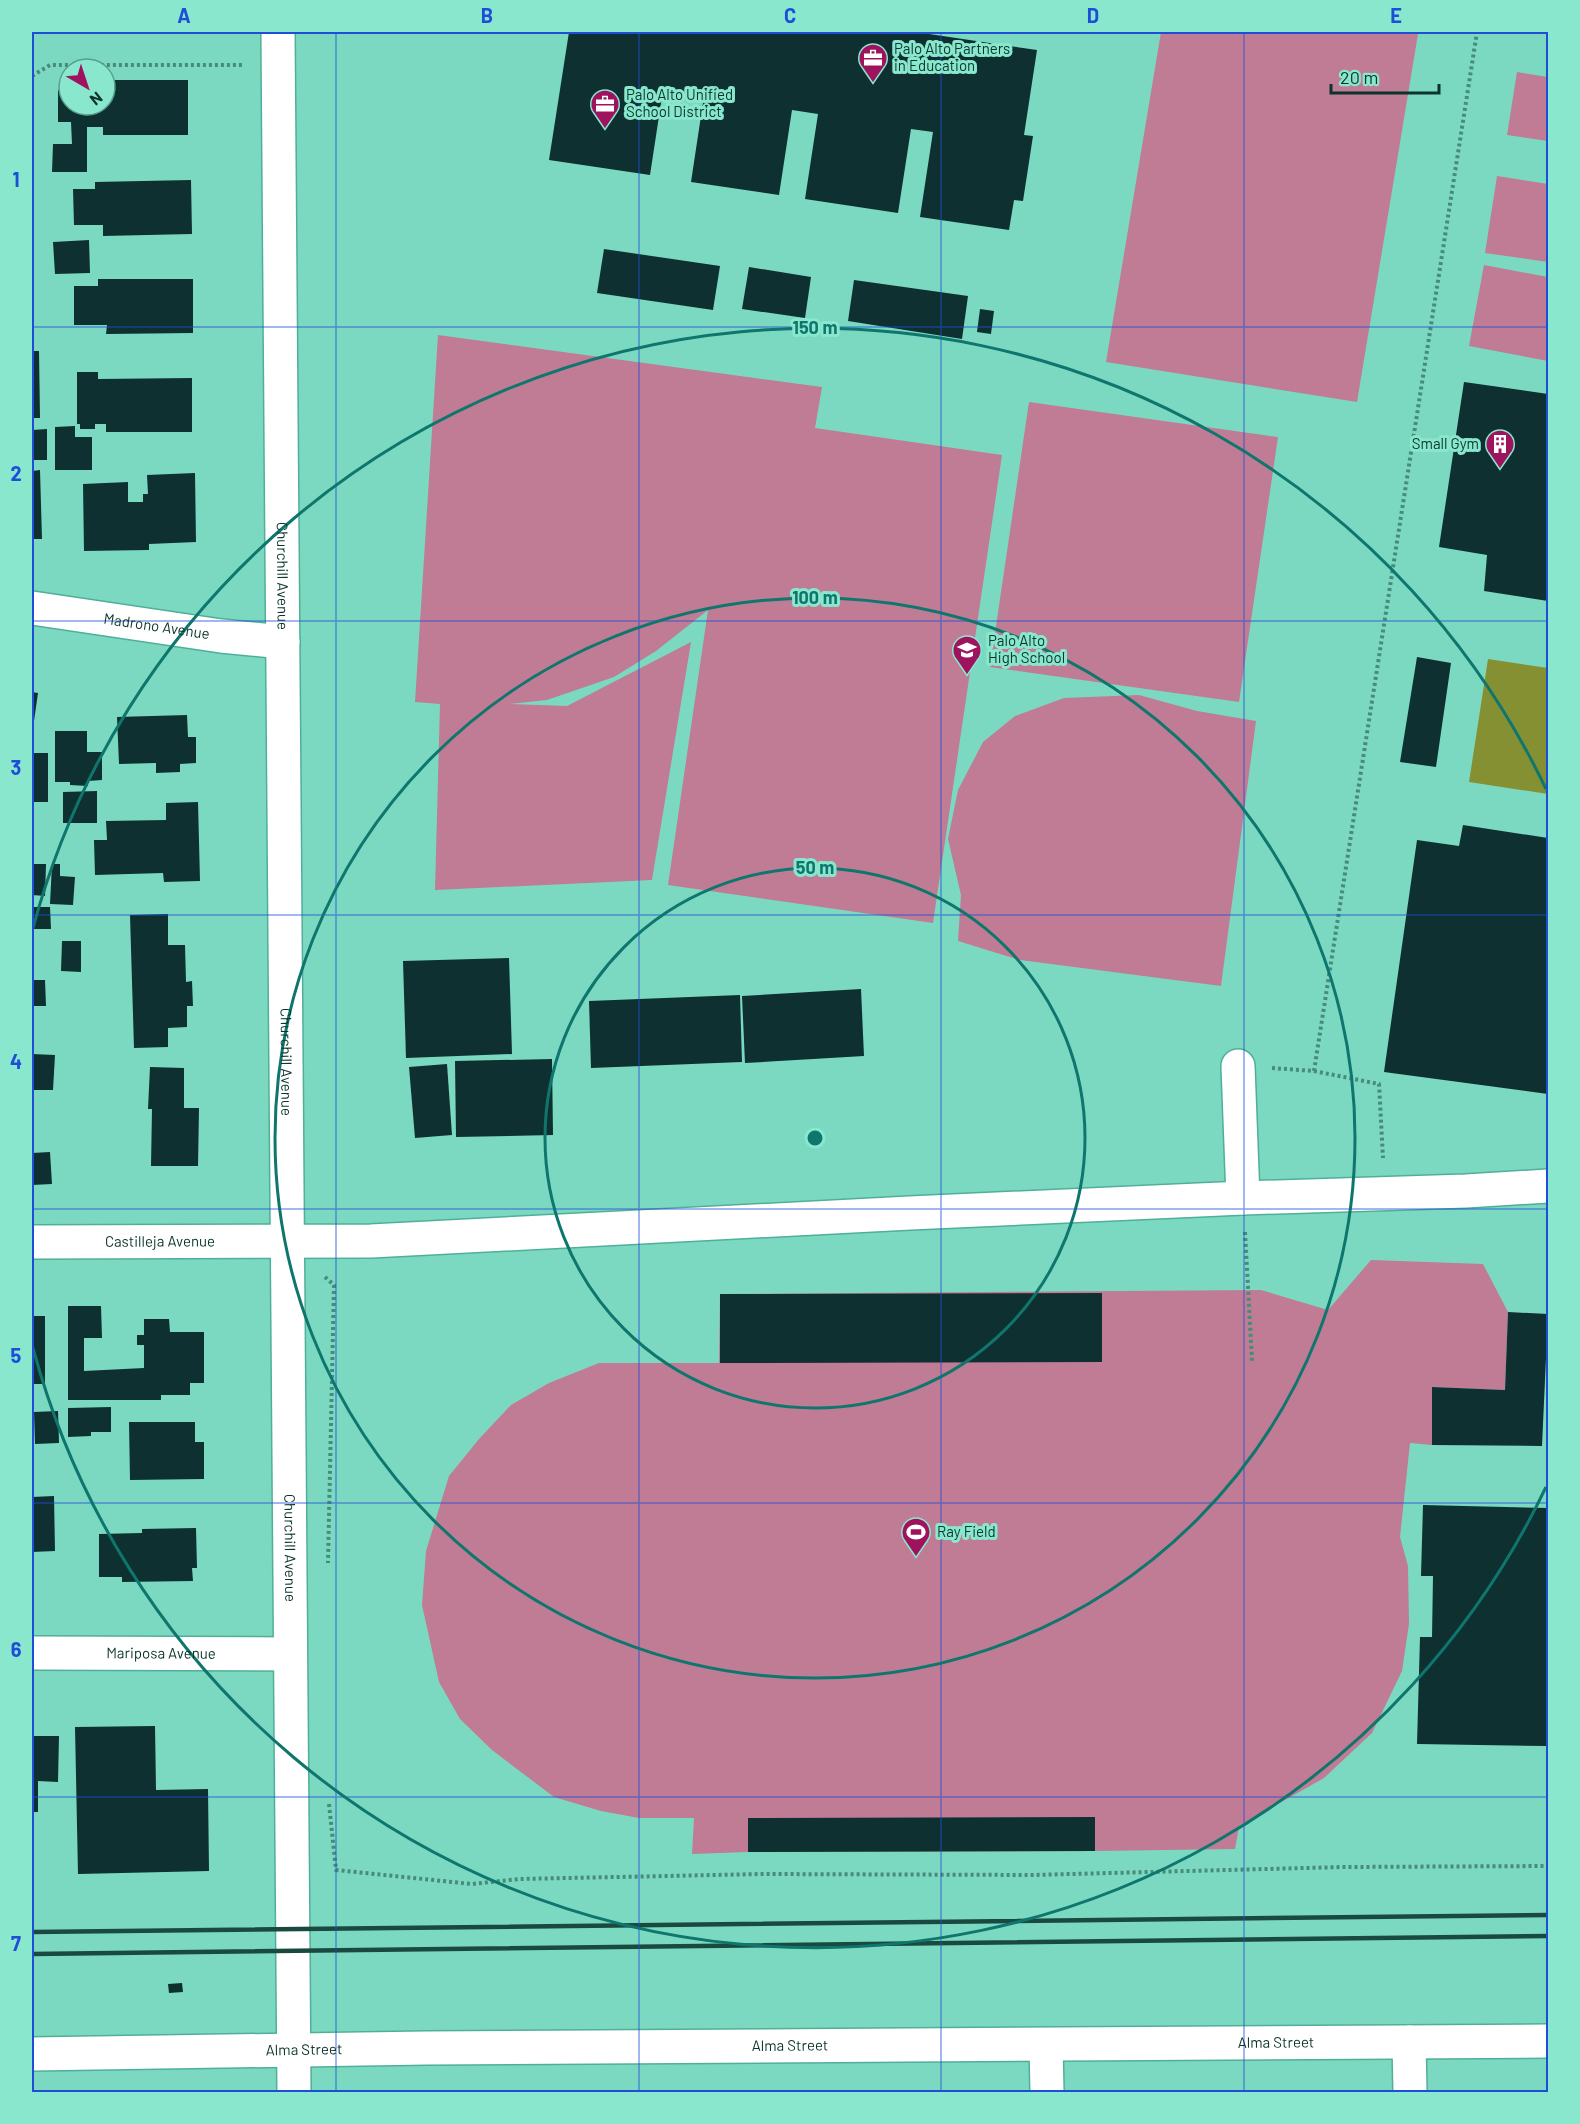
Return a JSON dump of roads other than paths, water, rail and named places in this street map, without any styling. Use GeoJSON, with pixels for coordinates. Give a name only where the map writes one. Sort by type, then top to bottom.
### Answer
{"type":"FeatureCollection","features":[{"type":"Feature","properties":{"kind":"street","name":"Churchill Avenue"},"geometry":{"type":"LineString","coordinates":[[278,32],[294,2092]]}},
{"type":"Feature","properties":{"kind":"street","name":"Madrono Avenue"},"geometry":{"type":"LineString","coordinates":[[32,608],[221,636],[283,642]]}},
{"type":"Feature","properties":{"kind":"street"},"geometry":{"type":"LineString","coordinates":[[1238,1066],[1243,1198]]}},
{"type":"Feature","properties":{"kind":"street","name":"Castilleja Avenue"},"geometry":{"type":"LineString","coordinates":[[32,1242],[371,1241],[910,1213],[1548,1186]]}},
{"type":"Feature","properties":{"kind":"street","name":"Mariposa Avenue"},"geometry":{"type":"LineString","coordinates":[[32,1653],[290,1654]]}},
{"type":"Feature","properties":{"kind":"street","name":"Alma Street"},"geometry":{"type":"LineString","coordinates":[[32,2054],[1548,2041]]}},
{"type":"Feature","properties":{"kind":"street"},"geometry":{"type":"LineString","coordinates":[[1409,2042],[1410,2092]]}},
{"type":"Feature","properties":{"kind":"street"},"geometry":{"type":"LineString","coordinates":[[1046,2045],[1047,2092]]}},
{"type":"Feature","properties":{"kind":"railway"},"geometry":{"type":"LineString","coordinates":[[32,1932],[1548,1915]]}},
{"type":"Feature","properties":{"kind":"railway"},"geometry":{"type":"LineString","coordinates":[[32,1954],[1548,1936]]}},
{"type":"Feature","properties":{"kind":"place","name":"Palo Alto Partners in Education"},"geometry":{"type":"Point","coordinates":[873,84]}},
{"type":"Feature","properties":{"kind":"place","name":"Palo Alto Unified School District"},"geometry":{"type":"Point","coordinates":[605,130]}},
{"type":"Feature","properties":{"kind":"place","name":"Small Gym"},"geometry":{"type":"Point","coordinates":[1500,470]}},
{"type":"Feature","properties":{"kind":"place","name":"Palo Alto High School"},"geometry":{"type":"Point","coordinates":[967,676]}},
{"type":"Feature","properties":{"kind":"place","name":"Ray Field"},"geometry":{"type":"Point","coordinates":[916,1558]}}]}
